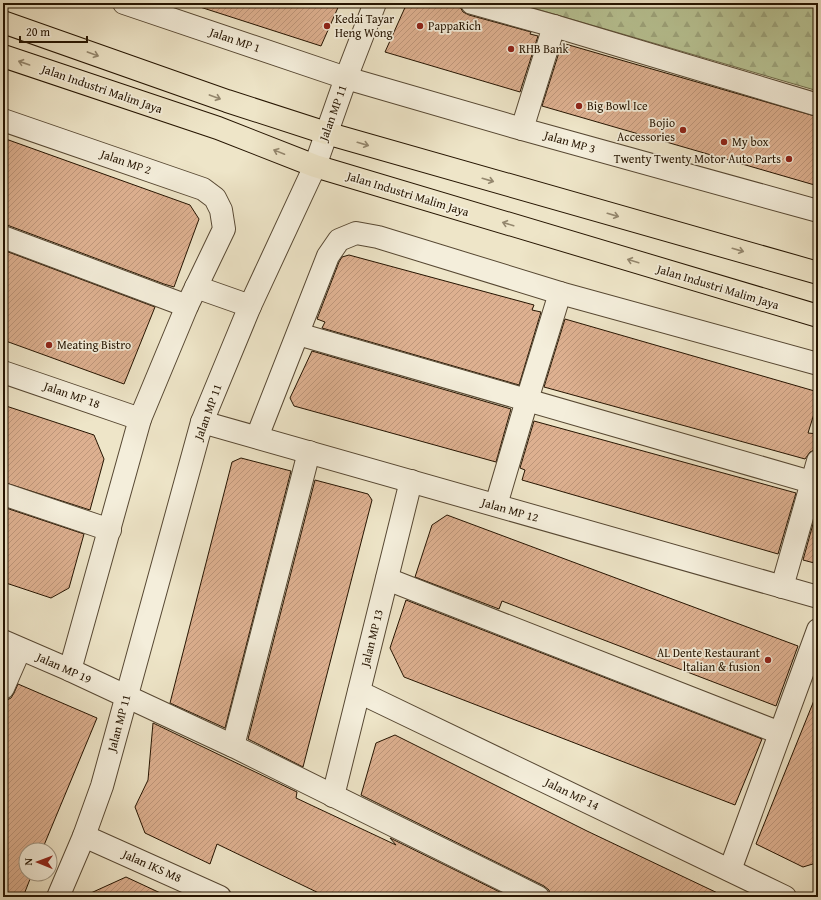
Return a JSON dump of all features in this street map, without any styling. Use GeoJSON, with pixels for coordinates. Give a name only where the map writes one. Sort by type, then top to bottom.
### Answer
{"type":"FeatureCollection","features":[{"type":"Feature","properties":{"kind":"main road"},"geometry":{"type":"LineString","coordinates":[[3,22],[227,101],[326,133],[818,273]]}},
{"type":"Feature","properties":{"kind":"main road","name":"Jalan Industri Malim Jaya"},"geometry":{"type":"LineString","coordinates":[[3,56],[218,128],[315,166],[818,316]]}},
{"type":"Feature","properties":{"kind":"street","name":"Jalan MP 1"},"geometry":{"type":"LineString","coordinates":[[124,3],[346,78]]}},
{"type":"Feature","properties":{"kind":"street","name":"Jalan MP 11"},"geometry":{"type":"LineString","coordinates":[[58,897],[84,836],[102,786],[202,422],[250,306],[315,166],[346,78],[375,3]]}},
{"type":"Feature","properties":{"kind":"street"},"geometry":{"type":"LineString","coordinates":[[472,3],[818,105]]}},
{"type":"Feature","properties":{"kind":"street"},"geometry":{"type":"LineString","coordinates":[[522,129],[554,26]]}},
{"type":"Feature","properties":{"kind":"street","name":"Jalan MP 3"},"geometry":{"type":"LineString","coordinates":[[346,78],[522,129],[818,211]]}},
{"type":"Feature","properties":{"kind":"street","name":"Jalan MP 2"},"geometry":{"type":"LineString","coordinates":[[3,120],[203,189],[215,198],[220,210],[224,229],[196,287]]}},
{"type":"Feature","properties":{"kind":"street"},"geometry":{"type":"LineString","coordinates":[[257,437],[328,256],[339,240],[356,233],[378,237],[560,293],[818,364]]}},
{"type":"Feature","properties":{"kind":"street"},"geometry":{"type":"LineString","coordinates":[[3,237],[187,306]]}},
{"type":"Feature","properties":{"kind":"street"},"geometry":{"type":"LineString","coordinates":[[70,670],[140,419],[196,287],[250,306]]}},
{"type":"Feature","properties":{"kind":"street"},"geometry":{"type":"LineString","coordinates":[[496,506],[560,293]]}},
{"type":"Feature","properties":{"kind":"street"},"geometry":{"type":"LineString","coordinates":[[298,334],[815,483]]}},
{"type":"Feature","properties":{"kind":"street","name":"Jalan MP 18"},"geometry":{"type":"LineString","coordinates":[[3,372],[140,419]]}},
{"type":"Feature","properties":{"kind":"street","name":"Jalan MP 12"},"geometry":{"type":"LineString","coordinates":[[202,422],[818,598]]}},
{"type":"Feature","properties":{"kind":"street"},"geometry":{"type":"LineString","coordinates":[[233,746],[309,452]]}},
{"type":"Feature","properties":{"kind":"street"},"geometry":{"type":"LineString","coordinates":[[782,587],[815,483],[818,462]]}},
{"type":"Feature","properties":{"kind":"street","name":"Jalan MP 13"},"geometry":{"type":"LineString","coordinates":[[334,796],[411,481]]}},
{"type":"Feature","properties":{"kind":"street"},"geometry":{"type":"LineString","coordinates":[[3,494],[110,530]]}},
{"type":"Feature","properties":{"kind":"street"},"geometry":{"type":"LineString","coordinates":[[387,579],[780,733]]}},
{"type":"Feature","properties":{"kind":"street"},"geometry":{"type":"LineString","coordinates":[[730,870],[818,630]]}},
{"type":"Feature","properties":{"kind":"street"},"geometry":{"type":"LineString","coordinates":[[3,688],[12,645]]}},
{"type":"Feature","properties":{"kind":"street","name":"Jalan MP 19"},"geometry":{"type":"LineString","coordinates":[[12,645],[70,670],[233,746],[538,897]]}},
{"type":"Feature","properties":{"kind":"street","name":"Jalan MP 14"},"geometry":{"type":"LineString","coordinates":[[359,692],[785,897]]}},
{"type":"Feature","properties":{"kind":"street","name":"Jalan IKS M8"},"geometry":{"type":"LineString","coordinates":[[84,836],[220,897]]}},
{"type":"Feature","properties":{"kind":"green space"},"geometry":{"type":"Polygon","coordinates":[[[516,3],[818,3],[818,91],[516,3]]]}},
{"type":"Feature","properties":{"kind":"building"},"geometry":{"type":"Polygon","coordinates":[[[200,3],[340,3],[321,46],[200,7],[200,3]]]}},
{"type":"Feature","properties":{"kind":"building"},"geometry":{"type":"Polygon","coordinates":[[[407,3],[446,3],[460,7],[463,12],[469,15],[531,32],[530,34],[538,36],[520,92],[385,52],[407,3]]]}},
{"type":"Feature","properties":{"kind":"building"},"geometry":{"type":"Polygon","coordinates":[[[562,43],[818,117],[818,186],[542,106],[562,43]]]}},
{"type":"Feature","properties":{"kind":"building"},"geometry":{"type":"Polygon","coordinates":[[[3,138],[190,205],[199,219],[174,287],[7,225],[3,225],[3,138]]]}},
{"type":"Feature","properties":{"kind":"building"},"geometry":{"type":"Polygon","coordinates":[[[3,250],[155,307],[124,384],[3,340],[3,250]]]}},
{"type":"Feature","properties":{"kind":"building"},"geometry":{"type":"Polygon","coordinates":[[[349,255],[534,305],[532,310],[541,312],[519,385],[322,328],[325,322],[317,319],[339,262],[342,257],[349,255]]]}},
{"type":"Feature","properties":{"kind":"building"},"geometry":{"type":"Polygon","coordinates":[[[565,319],[818,392],[818,401],[808,433],[818,434],[818,449],[810,452],[805,459],[544,387],[565,319]]]}},
{"type":"Feature","properties":{"kind":"building"},"geometry":{"type":"Polygon","coordinates":[[[312,351],[511,409],[496,462],[294,406],[290,398],[312,351]]]}},
{"type":"Feature","properties":{"kind":"building"},"geometry":{"type":"Polygon","coordinates":[[[3,405],[94,435],[104,459],[90,510],[3,482],[3,405]]]}},
{"type":"Feature","properties":{"kind":"building"},"geometry":{"type":"Polygon","coordinates":[[[534,421],[796,493],[778,554],[522,480],[525,470],[520,468],[534,421]]]}},
{"type":"Feature","properties":{"kind":"building"},"geometry":{"type":"Polygon","coordinates":[[[241,458],[291,471],[225,728],[170,703],[232,462],[241,458]]]}},
{"type":"Feature","properties":{"kind":"building"},"geometry":{"type":"Polygon","coordinates":[[[315,480],[368,494],[372,500],[303,767],[248,739],[315,480]]]}},
{"type":"Feature","properties":{"kind":"building"},"geometry":{"type":"Polygon","coordinates":[[[818,506],[818,564],[803,560],[818,506]]]}},
{"type":"Feature","properties":{"kind":"building"},"geometry":{"type":"Polygon","coordinates":[[[3,507],[84,534],[69,588],[51,598],[3,582],[3,507]]]}},
{"type":"Feature","properties":{"kind":"building"},"geometry":{"type":"Polygon","coordinates":[[[447,515],[798,646],[776,706],[502,601],[499,609],[415,577],[432,525],[447,515]]]}},
{"type":"Feature","properties":{"kind":"building"},"geometry":{"type":"Polygon","coordinates":[[[406,600],[762,739],[735,805],[404,677],[390,648],[406,600]]]}},
{"type":"Feature","properties":{"kind":"building"},"geometry":{"type":"Polygon","coordinates":[[[18,684],[97,718],[45,842],[18,842],[18,882],[29,882],[23,897],[3,897],[3,708],[7,700],[11,698],[18,684]]]}},
{"type":"Feature","properties":{"kind":"building"},"geometry":{"type":"Polygon","coordinates":[[[817,693],[818,857],[816,863],[803,867],[756,844],[817,693]]]}},
{"type":"Feature","properties":{"kind":"building"},"geometry":{"type":"Polygon","coordinates":[[[153,723],[297,792],[296,798],[396,845],[390,838],[510,897],[327,897],[217,844],[210,864],[145,833],[135,807],[148,780],[153,723]]]}},
{"type":"Feature","properties":{"kind":"building"},"geometry":{"type":"Polygon","coordinates":[[[395,735],[587,831],[726,897],[550,897],[549,890],[544,886],[361,795],[376,743],[395,735]]]}},
{"type":"Feature","properties":{"kind":"building"},"geometry":{"type":"Polygon","coordinates":[[[126,877],[169,897],[82,897],[126,877]]]}},
{"type":"Feature","properties":{"kind":"place","name":"Kedai Tayar Heng Wong"},"geometry":{"type":"Point","coordinates":[327,26]}},
{"type":"Feature","properties":{"kind":"place","name":"PappaRich"},"geometry":{"type":"Point","coordinates":[420,26]}},
{"type":"Feature","properties":{"kind":"place","name":"RHB Bank"},"geometry":{"type":"Point","coordinates":[511,49]}},
{"type":"Feature","properties":{"kind":"place","name":"Big Bowl Ice"},"geometry":{"type":"Point","coordinates":[579,106]}},
{"type":"Feature","properties":{"kind":"place","name":"Bojio Accessories"},"geometry":{"type":"Point","coordinates":[683,130]}},
{"type":"Feature","properties":{"kind":"place","name":"My box"},"geometry":{"type":"Point","coordinates":[724,142]}},
{"type":"Feature","properties":{"kind":"place","name":"Twenty Twenty Motor Auto Parts"},"geometry":{"type":"Point","coordinates":[789,159]}},
{"type":"Feature","properties":{"kind":"place","name":"Meating Bistro"},"geometry":{"type":"Point","coordinates":[49,345]}},
{"type":"Feature","properties":{"kind":"place","name":"AL Dente Restaurant ltalian & fusion"},"geometry":{"type":"Point","coordinates":[768,660]}}]}
